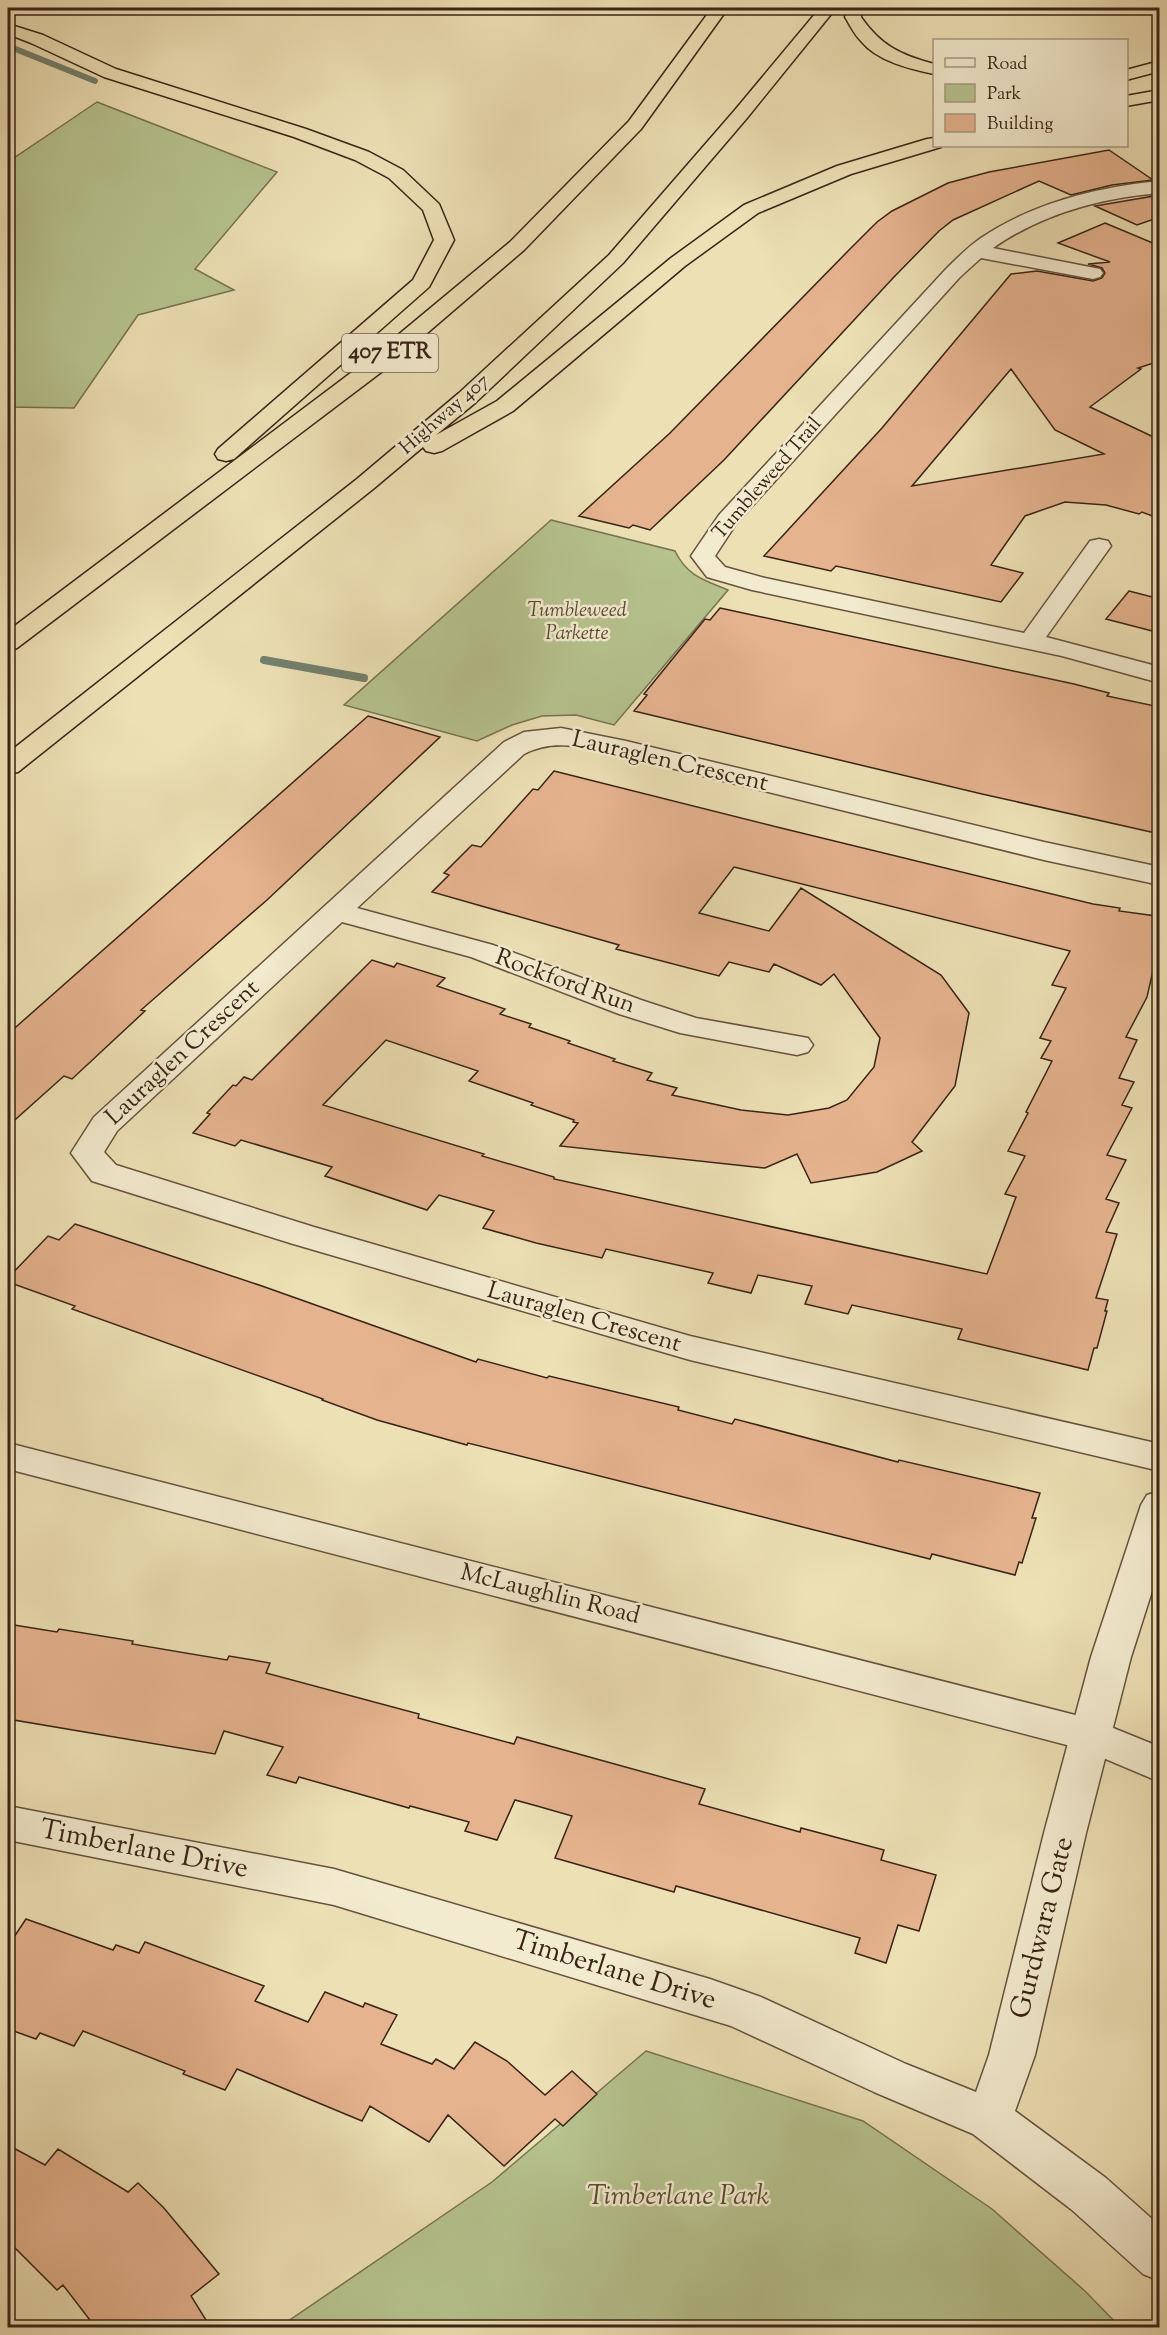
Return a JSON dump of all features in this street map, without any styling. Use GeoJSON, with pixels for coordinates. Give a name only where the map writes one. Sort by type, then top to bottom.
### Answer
{"type":"FeatureCollection","features":[{"type":"Feature","properties":{"kind":"highway","name":"407 ETR"},"geometry":{"type":"LineString","coordinates":[[8,644],[376,365],[517,246],[635,125],[720,8]]}},
{"type":"Feature","properties":{"kind":"highway","name":"Highway 407"},"geometry":{"type":"LineString","coordinates":[[8,766],[365,484],[467,398],[616,259],[741,114],[828,8]]}},
{"type":"Feature","properties":{"kind":"highway"},"geometry":{"type":"LineString","coordinates":[[855,8],[853,16],[870,41],[894,55],[933,69]]}},
{"type":"Feature","properties":{"kind":"highway"},"geometry":{"type":"LineString","coordinates":[[8,29],[37,39],[110,73],[300,133],[362,156],[396,174],[432,208],[444,240],[422,283],[175,498],[137,547]]}},
{"type":"Feature","properties":{"kind":"highway"},"geometry":{"type":"LineString","coordinates":[[1128,74],[1160,66]]}},
{"type":"Feature","properties":{"kind":"highway"},"geometry":{"type":"LineString","coordinates":[[1128,101],[1160,95]]}},
{"type":"Feature","properties":{"kind":"highway"},"geometry":{"type":"LineString","coordinates":[[365,484],[505,406],[678,262],[751,210],[844,170],[933,143]]}},
{"type":"Feature","properties":{"kind":"street"},"geometry":{"type":"LineString","coordinates":[[26,8],[93,8]]}},
{"type":"Feature","properties":{"kind":"street","name":"Tumbleweed Trail"},"geometry":{"type":"LineString","coordinates":[[1160,187],[1089,198],[1040,215],[990,241],[977,251],[953,273],[727,520],[703,556],[716,572],[761,585],[1066,649],[1160,675]]}},
{"type":"Feature","properties":{"kind":"street"},"geometry":{"type":"LineString","coordinates":[[977,251],[1093,273]]}},
{"type":"Feature","properties":{"kind":"street"},"geometry":{"type":"LineString","coordinates":[[1030,642],[1099,546]]}},
{"type":"Feature","properties":{"kind":"street","name":"Lauraglen Crescent"},"geometry":{"type":"LineString","coordinates":[[1160,876],[1044,851],[626,749],[561,736],[534,738],[514,748],[105,1124],[87,1153],[104,1173],[302,1235],[690,1348],[1160,1458]]}},
{"type":"Feature","properties":{"kind":"street","name":"Rockford Run"},"geometry":{"type":"LineString","coordinates":[[335,911],[482,951],[630,1007],[691,1026],[797,1045]]}},
{"type":"Feature","properties":{"kind":"street","name":"McLaughlin Road"},"geometry":{"type":"LineString","coordinates":[[8,1456],[1091,1735]]}},
{"type":"Feature","properties":{"kind":"street","name":"Gurdwara Gate"},"geometry":{"type":"LineString","coordinates":[[989,2119],[1012,2055],[1111,1657],[1160,1505]]}},
{"type":"Feature","properties":{"kind":"street"},"geometry":{"type":"LineString","coordinates":[[1091,1735],[1160,1738]]}},
{"type":"Feature","properties":{"kind":"street"},"geometry":{"type":"LineString","coordinates":[[1091,1735],[1160,1764]]}},
{"type":"Feature","properties":{"kind":"street","name":"Timberlane Drive"},"geometry":{"type":"LineString","coordinates":[[8,1823],[334,1887],[710,1998],[989,2119],[1089,2194],[1160,2258]]}},
{"type":"Feature","properties":{"kind":"green space"},"geometry":{"type":"Polygon","coordinates":[[[97,102],[277,172],[195,269],[234,290],[138,315],[74,408],[8,407],[8,162],[97,102]]]}},
{"type":"Feature","properties":{"kind":"green space","name":"Tumbleweed Parkette"},"geometry":{"type":"Polygon","coordinates":[[[551,520],[675,551],[691,572],[728,590],[614,725],[576,715],[542,716],[512,725],[477,741],[344,705],[551,520]]]}},
{"type":"Feature","properties":{"kind":"green space","name":"Timberlane Park"},"geometry":{"type":"Polygon","coordinates":[[[646,2051],[863,2121],[992,2209],[1085,2291],[1120,2327],[278,2328],[492,2182],[646,2051]]]}},
{"type":"Feature","properties":{"kind":"building"},"geometry":{"type":"Polygon","coordinates":[[[1109,150],[1153,180],[1112,185],[1071,195],[1039,181],[953,220],[939,231],[894,277],[724,460],[650,530],[633,525],[629,528],[579,516],[670,433],[877,222],[892,211],[948,183],[989,172],[1109,150]]]}},
{"type":"Feature","properties":{"kind":"building"},"geometry":{"type":"Polygon","coordinates":[[[1160,195],[1160,217],[1137,225],[1095,206],[1160,195]]]}},
{"type":"Feature","properties":{"kind":"building"},"geometry":{"type":"Polygon","coordinates":[[[1105,223],[1160,246],[1160,361],[1138,368],[1141,369],[1090,407],[1160,440],[1160,519],[1142,512],[1139,514],[1106,505],[1065,502],[1025,516],[991,565],[1023,573],[1001,602],[836,566],[831,571],[764,556],[882,428],[1011,274],[1037,271],[1093,281],[1102,278],[1105,273],[1102,268],[1088,264],[1110,262],[1058,243],[1105,223]],[[1011,369],[912,486],[1104,454],[1055,430],[1011,369]]]}},
{"type":"Feature","properties":{"kind":"building"},"geometry":{"type":"Polygon","coordinates":[[[1129,591],[1160,599],[1160,633],[1106,619],[1129,591]]]}},
{"type":"Feature","properties":{"kind":"building"},"geometry":{"type":"Polygon","coordinates":[[[720,608],[1074,684],[1109,693],[1107,696],[1160,707],[1160,834],[634,711],[647,695],[644,694],[705,619],[710,620],[720,608]]]}},
{"type":"Feature","properties":{"kind":"building"},"geometry":{"type":"Polygon","coordinates":[[[368,716],[440,737],[267,900],[141,1010],[145,1011],[72,1079],[64,1076],[8,1126],[8,1034],[368,716]]]}},
{"type":"Feature","properties":{"kind":"building"},"geometry":{"type":"Polygon","coordinates":[[[554,771],[1093,904],[1120,908],[1119,911],[1156,916],[1153,933],[1160,934],[1160,940],[1147,997],[1126,1037],[1137,1040],[1119,1078],[1134,1082],[1122,1105],[1132,1108],[1107,1155],[1126,1160],[1106,1199],[1119,1203],[1106,1232],[1117,1234],[1096,1298],[1108,1300],[1105,1311],[1107,1311],[1097,1348],[1094,1348],[1088,1370],[958,1339],[962,1329],[852,1305],[848,1314],[805,1304],[812,1286],[758,1275],[751,1293],[708,1283],[713,1273],[606,1249],[602,1258],[536,1243],[483,1228],[494,1211],[439,1195],[427,1210],[325,1176],[332,1167],[241,1140],[235,1146],[193,1133],[210,1114],[207,1113],[233,1085],[236,1086],[244,1077],[252,1080],[372,960],[394,967],[397,963],[445,978],[437,986],[505,1009],[500,1014],[531,1024],[529,1027],[570,1041],[568,1043],[615,1059],[613,1061],[652,1073],[647,1080],[677,1088],[672,1095],[741,1110],[788,1115],[829,1108],[847,1100],[874,1067],[880,1038],[834,974],[821,985],[774,964],[769,972],[729,962],[719,976],[616,949],[619,945],[432,892],[449,875],[444,873],[472,845],[481,847],[533,789],[538,790],[554,771]],[[734,867],[699,913],[769,931],[801,888],[941,975],[969,1013],[955,1086],[912,1142],[922,1151],[877,1172],[811,1183],[797,1154],[765,1168],[560,1146],[578,1123],[573,1122],[574,1120],[469,1081],[478,1071],[386,1040],[323,1105],[484,1154],[482,1156],[554,1177],[554,1179],[987,1274],[1016,1197],[1005,1194],[1025,1156],[1008,1151],[1052,1061],[1041,1058],[1051,1041],[1040,1038],[1066,988],[1052,985],[1070,951],[734,867]]]}},
{"type":"Feature","properties":{"kind":"building"},"geometry":{"type":"Polygon","coordinates":[[[75,1224],[262,1286],[476,1362],[478,1359],[547,1378],[549,1376],[679,1407],[678,1410],[732,1424],[735,1419],[898,1462],[899,1460],[1040,1493],[1032,1518],[1036,1518],[1022,1563],[1019,1562],[1015,1575],[932,1554],[930,1559],[468,1443],[467,1445],[377,1420],[72,1309],[75,1306],[8,1282],[8,1278],[48,1236],[59,1240],[75,1224]]]}},
{"type":"Feature","properties":{"kind":"building"},"geometry":{"type":"Polygon","coordinates":[[[8,1624],[57,1632],[59,1629],[133,1641],[132,1644],[227,1660],[229,1656],[270,1663],[266,1673],[419,1714],[418,1718],[514,1744],[517,1737],[705,1789],[699,1804],[800,1832],[801,1828],[884,1850],[881,1860],[936,1875],[919,1931],[898,1925],[886,1963],[855,1953],[860,1938],[676,1886],[674,1892],[555,1858],[572,1816],[537,1806],[515,1800],[497,1840],[465,1831],[469,1822],[410,1806],[409,1808],[299,1777],[296,1783],[267,1775],[283,1747],[224,1731],[215,1754],[8,1719],[8,1624]]]}},
{"type":"Feature","properties":{"kind":"building"},"geometry":{"type":"Polygon","coordinates":[[[26,1919],[113,1950],[116,1945],[139,1953],[145,1942],[264,1986],[255,2001],[308,2022],[325,1992],[363,2007],[365,2003],[397,2015],[381,2044],[432,2064],[436,2059],[454,2069],[475,2042],[507,2061],[545,2095],[572,2071],[597,2094],[563,2126],[555,2119],[504,2166],[448,2115],[429,2142],[370,2106],[362,2121],[237,2069],[225,2090],[183,2074],[185,2071],[83,2031],[74,2046],[40,2033],[36,2039],[8,2029],[8,1946],[26,1919]]]}},
{"type":"Feature","properties":{"kind":"building"},"geometry":{"type":"Polygon","coordinates":[[[8,2145],[45,2165],[58,2149],[128,2192],[138,2183],[163,2207],[219,2274],[191,2296],[211,2328],[96,2328],[63,2285],[57,2290],[8,2241],[8,2145]]]}},
{"type":"Feature","properties":{"kind":"waterway"},"geometry":{"type":"LineString","coordinates":[[8,46],[95,81]]}},
{"type":"Feature","properties":{"kind":"waterway"},"geometry":{"type":"LineString","coordinates":[[264,660],[364,678]]}}]}
